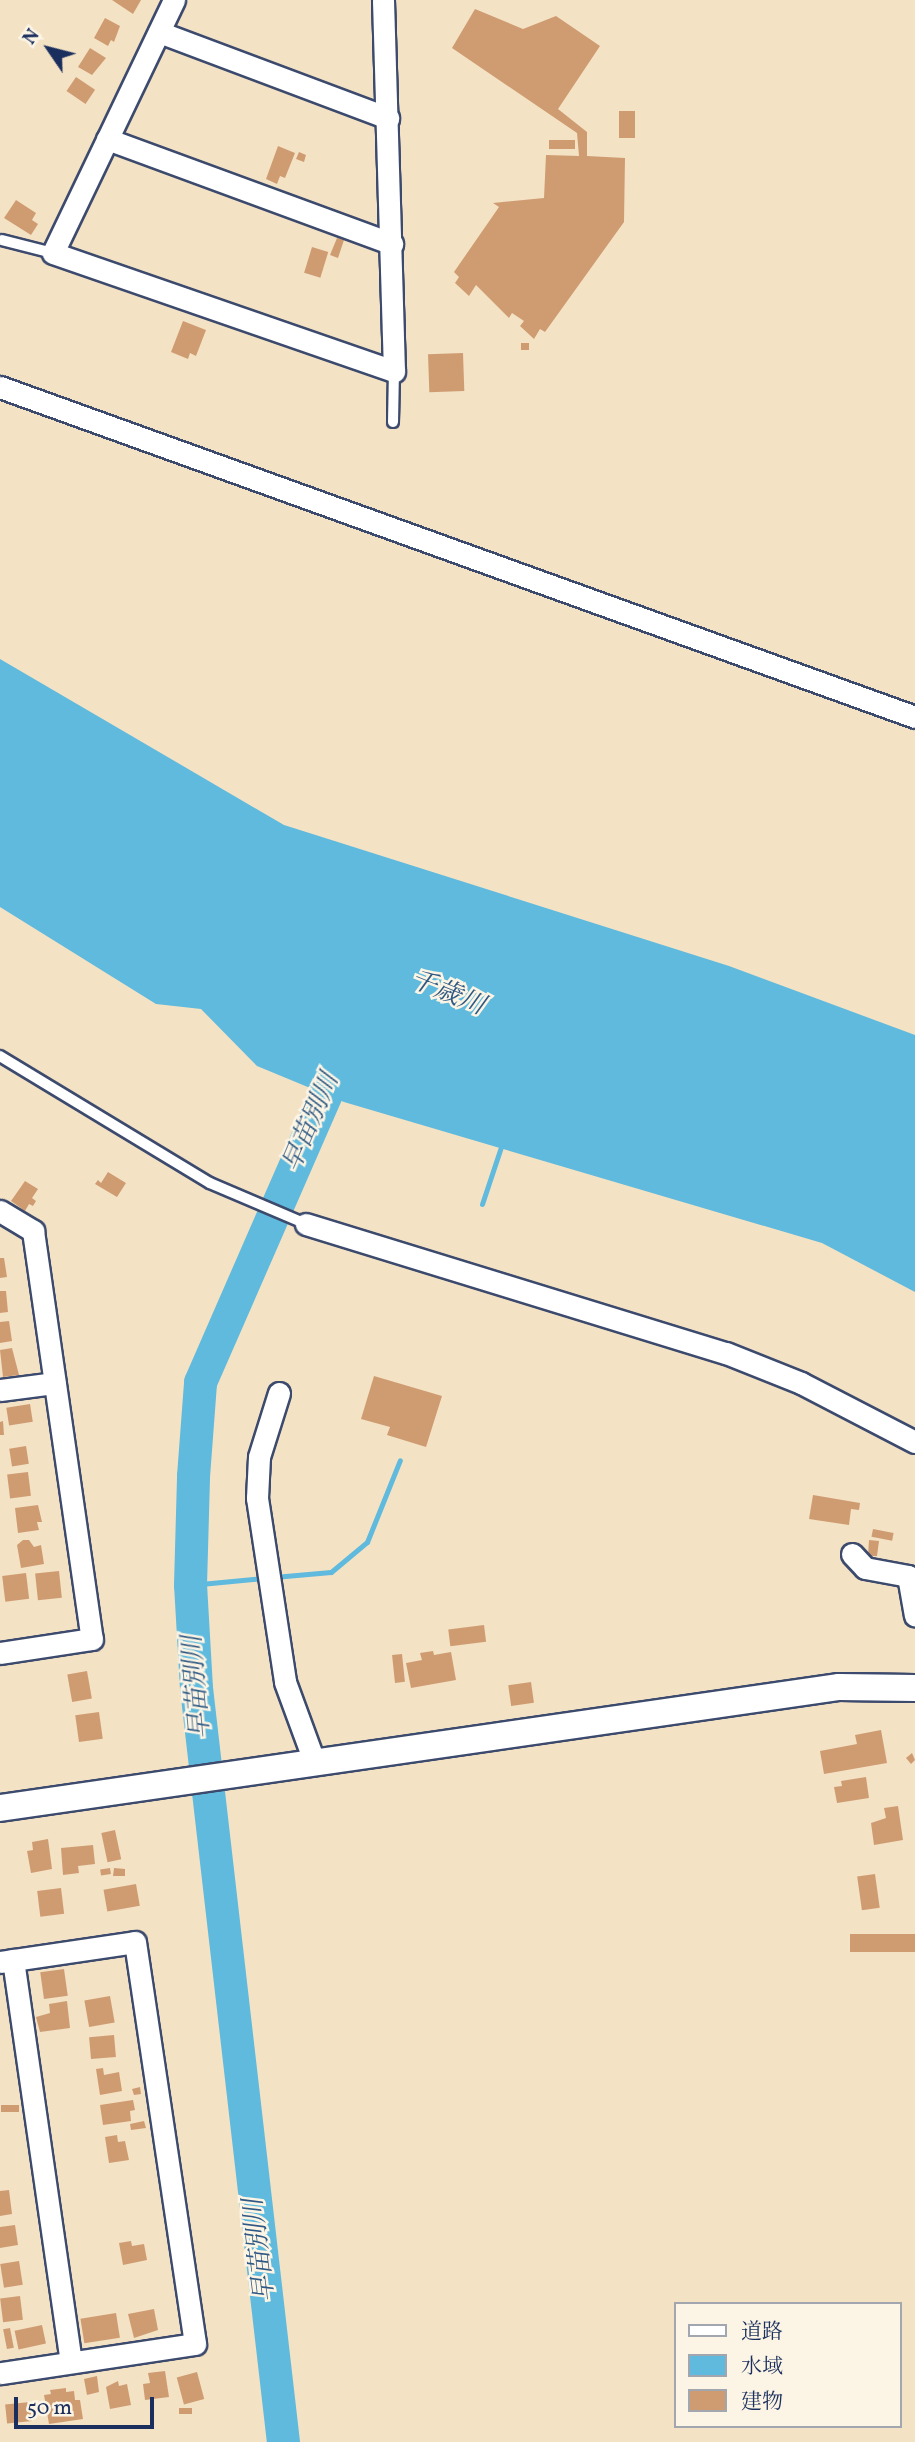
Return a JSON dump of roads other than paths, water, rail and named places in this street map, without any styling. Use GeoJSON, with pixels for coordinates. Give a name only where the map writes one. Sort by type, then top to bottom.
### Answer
{"type":"FeatureCollection","features":[{"type":"Feature","properties":{"kind":"street"},"geometry":{"type":"LineString","coordinates":[[174,0],[53,253],[394,371],[383,0]]}},
{"type":"Feature","properties":{"kind":"street"},"geometry":{"type":"LineString","coordinates":[[159,32],[388,118]]}},
{"type":"Feature","properties":{"kind":"street"},"geometry":{"type":"LineString","coordinates":[[107,139],[392,244]]}},
{"type":"Feature","properties":{"kind":"street"},"geometry":{"type":"LineString","coordinates":[[0,387],[915,717]]}},
{"type":"Feature","properties":{"kind":"street"},"geometry":{"type":"LineString","coordinates":[[0,1211],[33,1231],[92,1639],[0,1653]]}},
{"type":"Feature","properties":{"kind":"street"},"geometry":{"type":"LineString","coordinates":[[306,1224],[726,1353],[801,1383],[915,1442]]}},
{"type":"Feature","properties":{"kind":"street"},"geometry":{"type":"LineString","coordinates":[[0,1390],[55,1383]]}},
{"type":"Feature","properties":{"kind":"street"},"geometry":{"type":"LineString","coordinates":[[279,1393],[259,1457],[257,1499],[285,1682],[302,1762]]}},
{"type":"Feature","properties":{"kind":"street"},"geometry":{"type":"LineString","coordinates":[[852,1554],[864,1568],[908,1576],[915,1615]]}},
{"type":"Feature","properties":{"kind":"street"},"geometry":{"type":"LineString","coordinates":[[0,1808],[302,1762],[839,1687],[915,1688]]}},
{"type":"Feature","properties":{"kind":"street"},"geometry":{"type":"LineString","coordinates":[[0,2373],[195,2344],[135,1942],[7,1961],[71,2362]]}},
{"type":"Feature","properties":{"kind":"lane"},"geometry":{"type":"LineString","coordinates":[[2,240],[53,253]]}},
{"type":"Feature","properties":{"kind":"lane"},"geometry":{"type":"LineString","coordinates":[[393,422],[394,371]]}},
{"type":"Feature","properties":{"kind":"lane"},"geometry":{"type":"LineString","coordinates":[[0,1056],[210,1183],[306,1224]]}},
{"type":"Feature","properties":{"kind":"water","name":"千歳川"},"geometry":{"type":"Polygon","coordinates":[[[0,659],[284,825],[729,966],[915,1035],[915,1292],[822,1243],[344,1102],[257,1066],[201,1009],[156,1004],[0,907],[0,659]]]}},
{"type":"Feature","properties":{"kind":"waterway","name":"早苗別川"},"geometry":{"type":"LineString","coordinates":[[283,2442],[196,1688],[190,1585],[193,1476],[200,1382],[343,1055]]}},
{"type":"Feature","properties":{"kind":"waterway"},"geometry":{"type":"LineString","coordinates":[[482,1204],[502,1144]]}},
{"type":"Feature","properties":{"kind":"waterway"},"geometry":{"type":"LineString","coordinates":[[274,1577],[331,1572],[367,1542],[400,1460]]}},
{"type":"Feature","properties":{"kind":"waterway"},"geometry":{"type":"LineString","coordinates":[[190,1585],[264,1578]]}}]}
